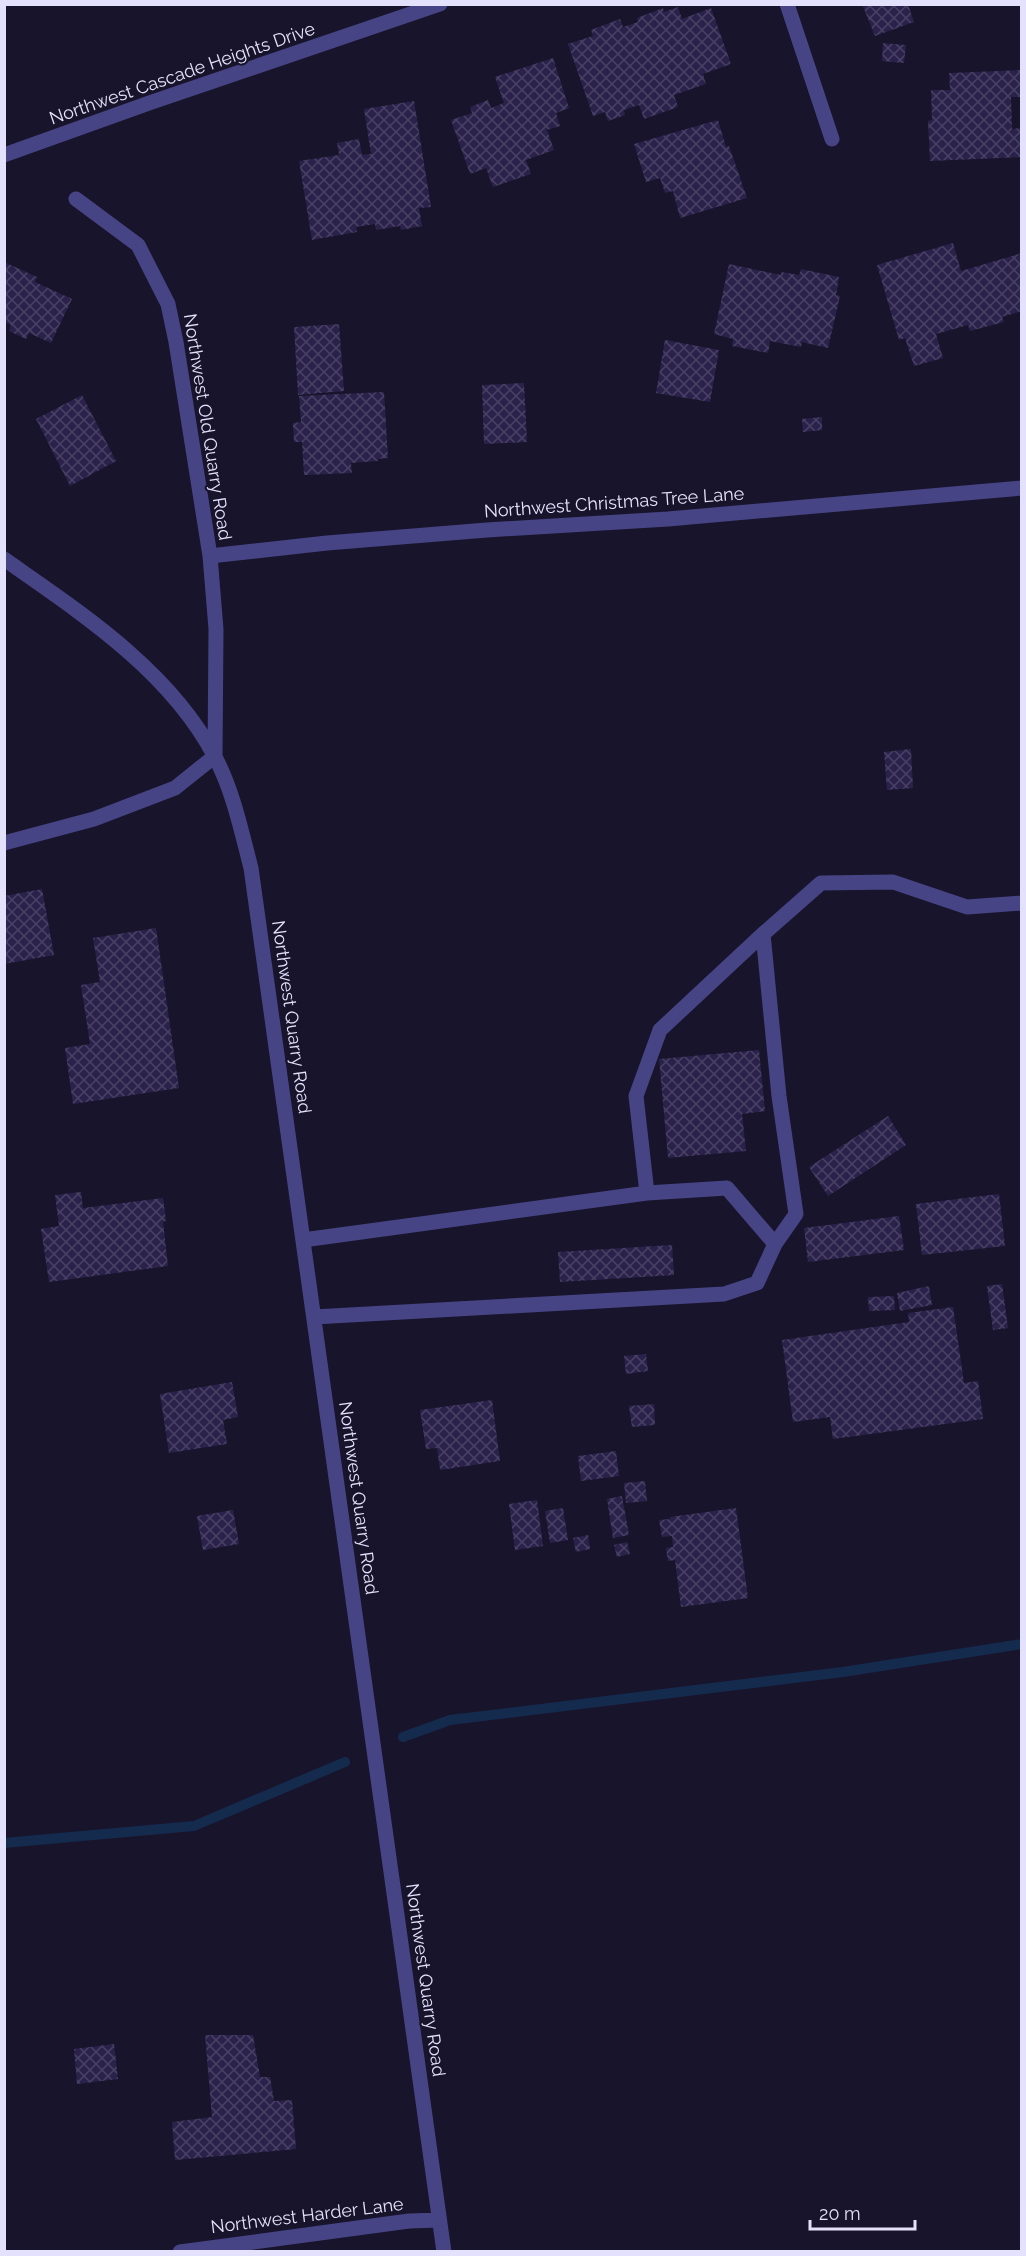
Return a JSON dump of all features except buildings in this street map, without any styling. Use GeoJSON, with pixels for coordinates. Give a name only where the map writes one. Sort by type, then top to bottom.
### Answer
{"type":"FeatureCollection","features":[{"type":"Feature","properties":{"kind":"street","name":"Northwest Cascade Heights Drive"},"geometry":{"type":"LineString","coordinates":[[4,154],[440,4]]}},
{"type":"Feature","properties":{"kind":"street"},"geometry":{"type":"LineString","coordinates":[[787,4],[832,139]]}},
{"type":"Feature","properties":{"kind":"street","name":"Northwest Old Quarry Road"},"geometry":{"type":"LineString","coordinates":[[76,199],[138,245],[168,304],[210,556]]}},
{"type":"Feature","properties":{"kind":"street","name":"Northwest Christmas Tree Lane"},"geometry":{"type":"LineString","coordinates":[[210,556],[327,543],[668,519],[1022,488]]}},
{"type":"Feature","properties":{"kind":"street","name":"Northwest Quarry Road"},"geometry":{"type":"LineString","coordinates":[[210,556],[216,629],[215,756]]}},
{"type":"Feature","properties":{"kind":"street","name":"Northwest Quarry Road"},"geometry":{"type":"LineString","coordinates":[[4,559],[126,650],[157,678],[195,723],[215,756],[233,800],[251,868],[444,2252]]}},
{"type":"Feature","properties":{"kind":"street"},"geometry":{"type":"LineString","coordinates":[[4,843],[94,819],[175,788],[215,756]]}},
{"type":"Feature","properties":{"kind":"street"},"geometry":{"type":"LineString","coordinates":[[647,1193],[636,1096],[660,1030],[821,884],[893,882],[967,907],[1022,903]]}},
{"type":"Feature","properties":{"kind":"street"},"geometry":{"type":"LineString","coordinates":[[314,1317],[724,1294],[758,1283],[775,1244],[796,1214],[779,1096],[764,934]]}},
{"type":"Feature","properties":{"kind":"street"},"geometry":{"type":"LineString","coordinates":[[303,1240],[647,1193],[727,1188],[775,1244]]}},
{"type":"Feature","properties":{"kind":"street","name":"Northwest Harder Lane"},"geometry":{"type":"LineString","coordinates":[[180,2252],[409,2221],[440,2220]]}},
{"type":"Feature","properties":{"kind":"waterway"},"geometry":{"type":"LineString","coordinates":[[403,1737],[450,1720],[843,1672],[1022,1644]]}},
{"type":"Feature","properties":{"kind":"waterway"},"geometry":{"type":"LineString","coordinates":[[4,1843],[194,1826],[345,1762]]}}]}
